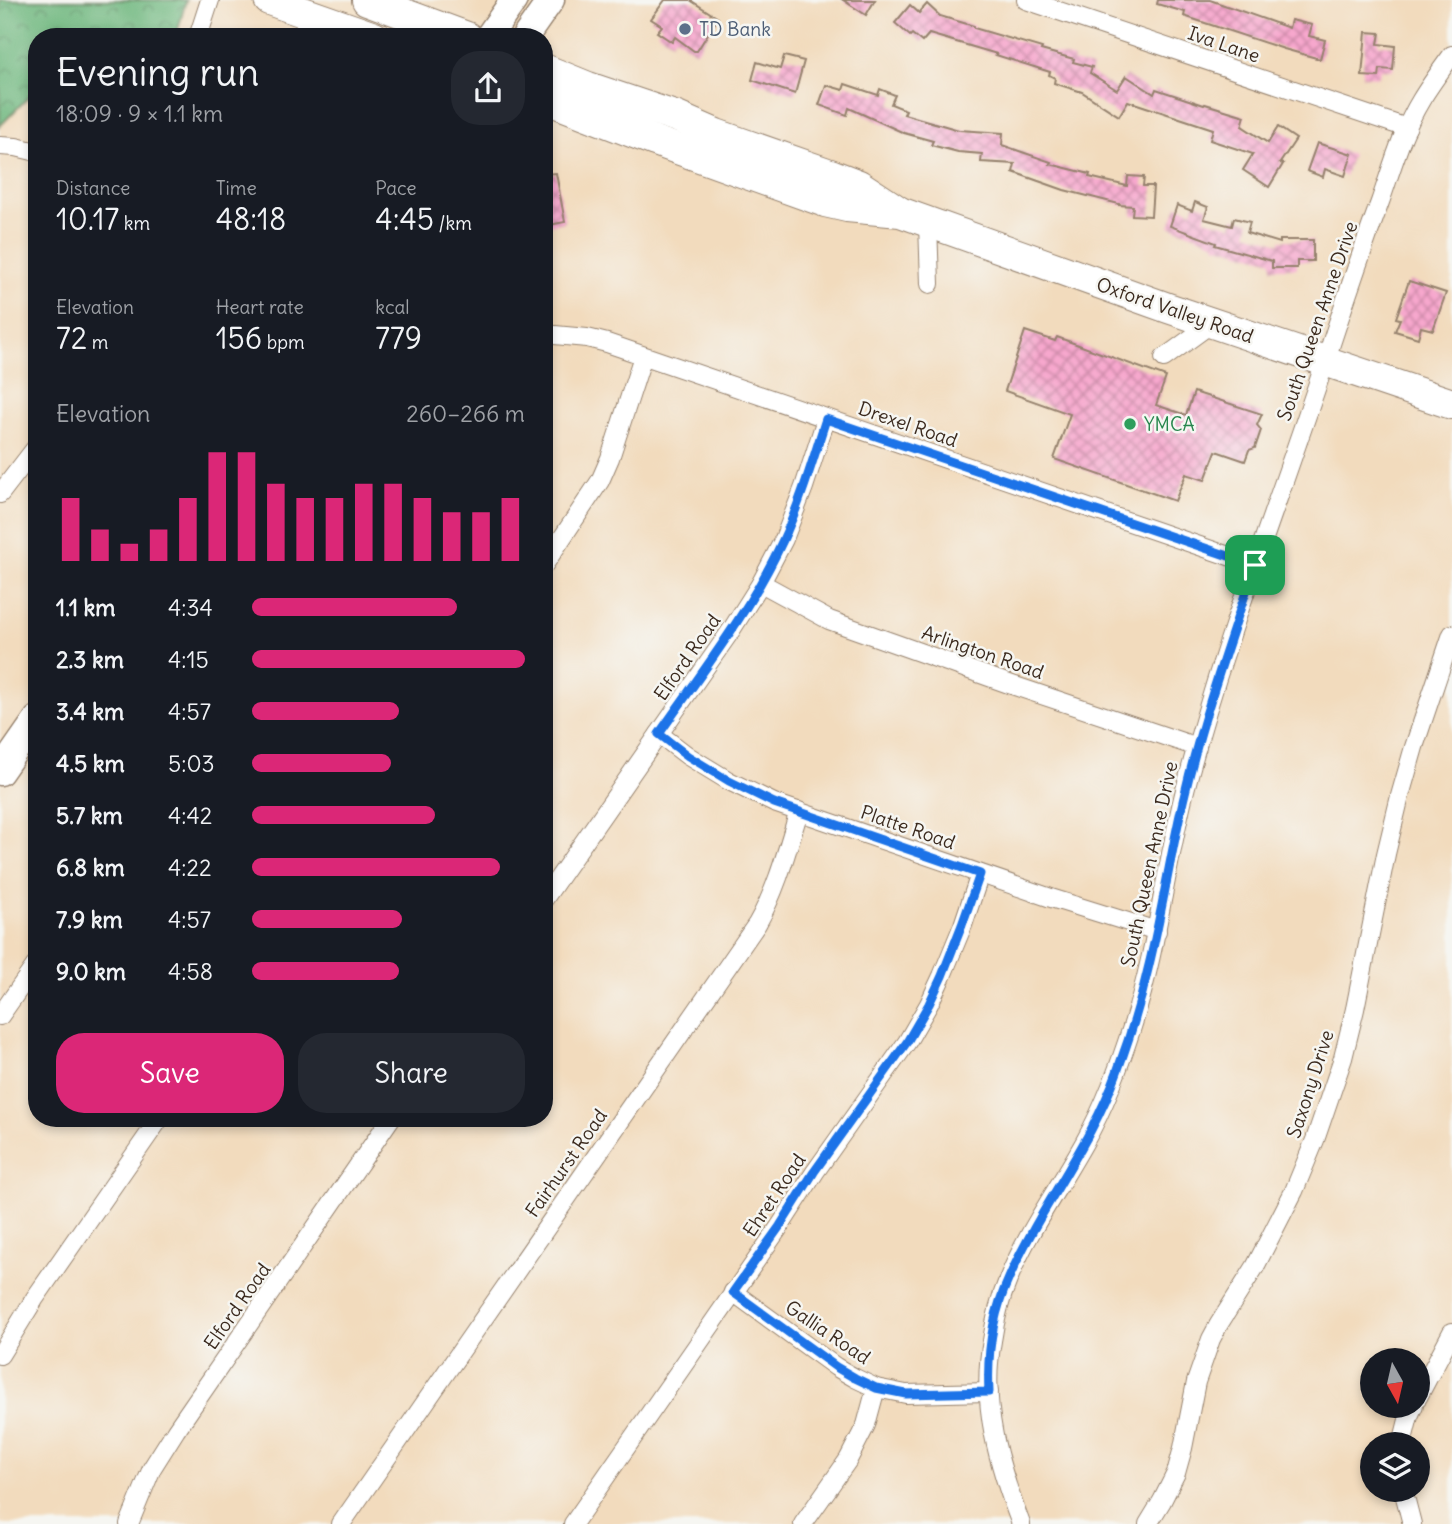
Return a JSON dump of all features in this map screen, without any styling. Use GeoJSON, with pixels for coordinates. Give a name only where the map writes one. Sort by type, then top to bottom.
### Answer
{"type":"FeatureCollection","features":[{"type":"Feature","properties":{"kind":"main road"},"geometry":{"type":"LineString","coordinates":[[269,0],[348,28]]}},
{"type":"Feature","properties":{"kind":"main road"},"geometry":{"type":"LineString","coordinates":[[367,0],[443,28]]}},
{"type":"Feature","properties":{"kind":"main road"},"geometry":{"type":"LineString","coordinates":[[494,28],[514,0]]}},
{"type":"Feature","properties":{"kind":"main road"},"geometry":{"type":"LineString","coordinates":[[531,28],[551,0]]}},
{"type":"Feature","properties":{"kind":"main road","name":"Oxford Valley Road"},"geometry":{"type":"LineString","coordinates":[[553,72],[859,185],[900,212],[928,223],[1452,404]]}},
{"type":"Feature","properties":{"kind":"main road","name":"Oxford Valley Road"},"geometry":{"type":"LineString","coordinates":[[553,101],[825,202],[900,212]]}},
{"type":"Feature","properties":{"kind":"main road"},"geometry":{"type":"LineString","coordinates":[[0,772],[28,732]]}},
{"type":"Feature","properties":{"kind":"street"},"geometry":{"type":"LineString","coordinates":[[201,28],[210,0]]}},
{"type":"Feature","properties":{"kind":"street","name":"Iva Lane"},"geometry":{"type":"LineString","coordinates":[[1026,0],[1408,128]]}},
{"type":"Feature","properties":{"kind":"street","name":"South Queen Anne Drive"},"geometry":{"type":"LineString","coordinates":[[1021,1524],[1008,1491],[993,1430],[988,1374],[998,1310],[1008,1280],[1024,1248],[1085,1141],[1111,1088],[1134,1023],[1157,931],[1185,793],[1208,710],[1255,565],[1361,254],[1408,128],[1420,102],[1452,55]]}},
{"type":"Feature","properties":{"kind":"street"},"geometry":{"type":"LineString","coordinates":[[0,146],[28,150]]}},
{"type":"Feature","properties":{"kind":"street"},"geometry":{"type":"LineString","coordinates":[[928,223],[930,284]]}},
{"type":"Feature","properties":{"kind":"street"},"geometry":{"type":"LineString","coordinates":[[1164,358],[1212,323]]}},
{"type":"Feature","properties":{"kind":"street","name":"Drexel Road"},"geometry":{"type":"LineString","coordinates":[[553,335],[607,343],[1255,565]]}},
{"type":"Feature","properties":{"kind":"street"},"geometry":{"type":"LineString","coordinates":[[553,552],[600,481],[643,356]]}},
{"type":"Feature","properties":{"kind":"street","name":"Elford Road"},"geometry":{"type":"LineString","coordinates":[[553,885],[730,632],[761,583],[784,539],[826,419]]}},
{"type":"Feature","properties":{"kind":"street"},"geometry":{"type":"LineString","coordinates":[[0,494],[28,458]]}},
{"type":"Feature","properties":{"kind":"street","name":"Arlington Road"},"geometry":{"type":"LineString","coordinates":[[761,583],[829,620],[1198,747]]}},
{"type":"Feature","properties":{"kind":"street","name":"Saxony Drive"},"geometry":{"type":"LineString","coordinates":[[1148,1524],[1176,1473],[1196,1382],[1211,1339],[1255,1267],[1294,1191],[1315,1140],[1343,1058],[1400,796],[1452,634]]}},
{"type":"Feature","properties":{"kind":"street","name":"Platte Road"},"geometry":{"type":"LineString","coordinates":[[659,734],[729,781],[774,803],[1051,898],[1157,931]]}},
{"type":"Feature","properties":{"kind":"street","name":"Fairhurst Road"},"geometry":{"type":"LineString","coordinates":[[341,1524],[757,924],[769,904],[799,811]]}},
{"type":"Feature","properties":{"kind":"street","name":"Ehret Road"},"geometry":{"type":"LineString","coordinates":[[573,1524],[780,1226],[814,1172],[907,1042],[942,976],[980,874]]}},
{"type":"Feature","properties":{"kind":"street"},"geometry":{"type":"LineString","coordinates":[[0,1016],[28,976]]}},
{"type":"Feature","properties":{"kind":"street"},"geometry":{"type":"LineString","coordinates":[[0,1355],[42,1287],[154,1127]]}},
{"type":"Feature","properties":{"kind":"street","name":"Elford Road"},"geometry":{"type":"LineString","coordinates":[[129,1524],[152,1468],[379,1127]]}},
{"type":"Feature","properties":{"kind":"street","name":"Gallia Road"},"geometry":{"type":"LineString","coordinates":[[733,1292],[836,1367],[876,1388],[906,1394],[989,1392]]}},
{"type":"Feature","properties":{"kind":"street"},"geometry":{"type":"LineString","coordinates":[[1430,1374],[1452,1332]]}},
{"type":"Feature","properties":{"kind":"street"},"geometry":{"type":"LineString","coordinates":[[803,1524],[848,1460],[866,1425],[876,1388]]}},
{"type":"Feature","properties":{"kind":"street"},"geometry":{"type":"LineString","coordinates":[[1406,1502],[1412,1524]]}},
{"type":"Feature","properties":{"kind":"green space"},"geometry":{"type":"Polygon","coordinates":[[[0,0],[186,0],[178,28],[28,28],[28,97],[0,126],[0,0]]]}},
{"type":"Feature","properties":{"kind":"building","name":"TD Bank"},"geometry":{"type":"Polygon","coordinates":[[[665,0],[690,0],[718,18],[697,51],[675,37],[672,42],[657,32],[662,26],[651,19],[665,0]]]}},
{"type":"Feature","properties":{"kind":"building"},"geometry":{"type":"Polygon","coordinates":[[[843,0],[875,0],[866,15],[843,0]]]}},
{"type":"Feature","properties":{"kind":"building"},"geometry":{"type":"Polygon","coordinates":[[[1158,0],[1210,0],[1289,28],[1291,20],[1312,25],[1309,36],[1325,40],[1320,59],[1184,16],[1185,12],[1157,4],[1158,0]]]}},
{"type":"Feature","properties":{"kind":"building"},"geometry":{"type":"Polygon","coordinates":[[[927,4],[940,16],[1042,48],[1041,50],[1092,67],[1090,73],[1117,90],[1126,76],[1154,94],[1156,89],[1245,116],[1242,126],[1268,143],[1278,127],[1296,139],[1280,163],[1283,164],[1269,187],[1243,170],[1253,154],[1210,140],[1213,129],[1128,101],[1119,116],[1082,92],[1054,83],[1055,78],[1049,75],[1050,72],[929,34],[922,42],[895,23],[910,5],[919,13],[927,4]]]}},
{"type":"Feature","properties":{"kind":"building"},"geometry":{"type":"Polygon","coordinates":[[[1366,32],[1380,33],[1378,44],[1395,46],[1393,70],[1380,69],[1379,77],[1362,76],[1366,32]]]}},
{"type":"Feature","properties":{"kind":"building"},"geometry":{"type":"Polygon","coordinates":[[[784,56],[804,61],[795,94],[752,80],[757,62],[780,69],[784,56]]]}},
{"type":"Feature","properties":{"kind":"building"},"geometry":{"type":"Polygon","coordinates":[[[845,84],[878,95],[880,89],[895,95],[891,104],[906,110],[904,114],[959,130],[1003,133],[1002,145],[1051,162],[1050,164],[1090,174],[1089,177],[1127,186],[1128,176],[1144,177],[1143,186],[1153,186],[1151,216],[1132,215],[1133,206],[1119,205],[1064,190],[1013,172],[1015,164],[981,162],[982,154],[958,152],[931,145],[933,141],[904,133],[849,108],[847,115],[819,105],[826,85],[843,90],[845,84]]]}},
{"type":"Feature","properties":{"kind":"building"},"geometry":{"type":"Polygon","coordinates":[[[1317,143],[1352,154],[1345,176],[1325,169],[1323,177],[1307,171],[1317,143]]]}},
{"type":"Feature","properties":{"kind":"building"},"geometry":{"type":"Polygon","coordinates":[[[553,173],[556,173],[565,222],[553,224],[553,173]]]}},
{"type":"Feature","properties":{"kind":"building"},"geometry":{"type":"Polygon","coordinates":[[[1195,202],[1208,207],[1204,219],[1232,226],[1234,218],[1250,222],[1247,233],[1280,243],[1280,240],[1313,240],[1313,261],[1297,261],[1297,268],[1272,268],[1272,261],[1215,245],[1216,243],[1170,226],[1177,205],[1192,211],[1195,202]]]}},
{"type":"Feature","properties":{"kind":"building"},"geometry":{"type":"Polygon","coordinates":[[[1409,281],[1446,293],[1433,330],[1421,327],[1418,338],[1395,331],[1400,319],[1396,318],[1409,281]]]}},
{"type":"Feature","properties":{"kind":"building"},"geometry":{"type":"Polygon","coordinates":[[[1025,331],[1055,341],[1057,337],[1166,377],[1156,405],[1186,415],[1194,392],[1262,414],[1257,425],[1261,430],[1255,448],[1249,450],[1245,461],[1216,451],[1205,480],[1186,474],[1175,501],[1054,459],[1070,414],[1005,391],[1025,331]]]}},
{"type":"Feature","properties":{"kind":"place","name":"TD Bank"},"geometry":{"type":"Point","coordinates":[685,29]}},
{"type":"Feature","properties":{"kind":"place","name":"YMCA"},"geometry":{"type":"Point","coordinates":[1130,424]}},
{"type":"Feature","properties":{"kind":"route"},"geometry":{"type":"LineString","coordinates":[[826,419],[1255,565],[1208,710],[1185,793],[1149,966],[1134,1023],[1111,1088],[1085,1141],[1008,1280],[991,1345],[989,1392],[906,1394],[876,1388],[836,1367],[733,1292],[907,1042],[942,976],[980,874],[774,803],[729,781],[659,734],[761,583],[784,539],[826,419]]}}]}
